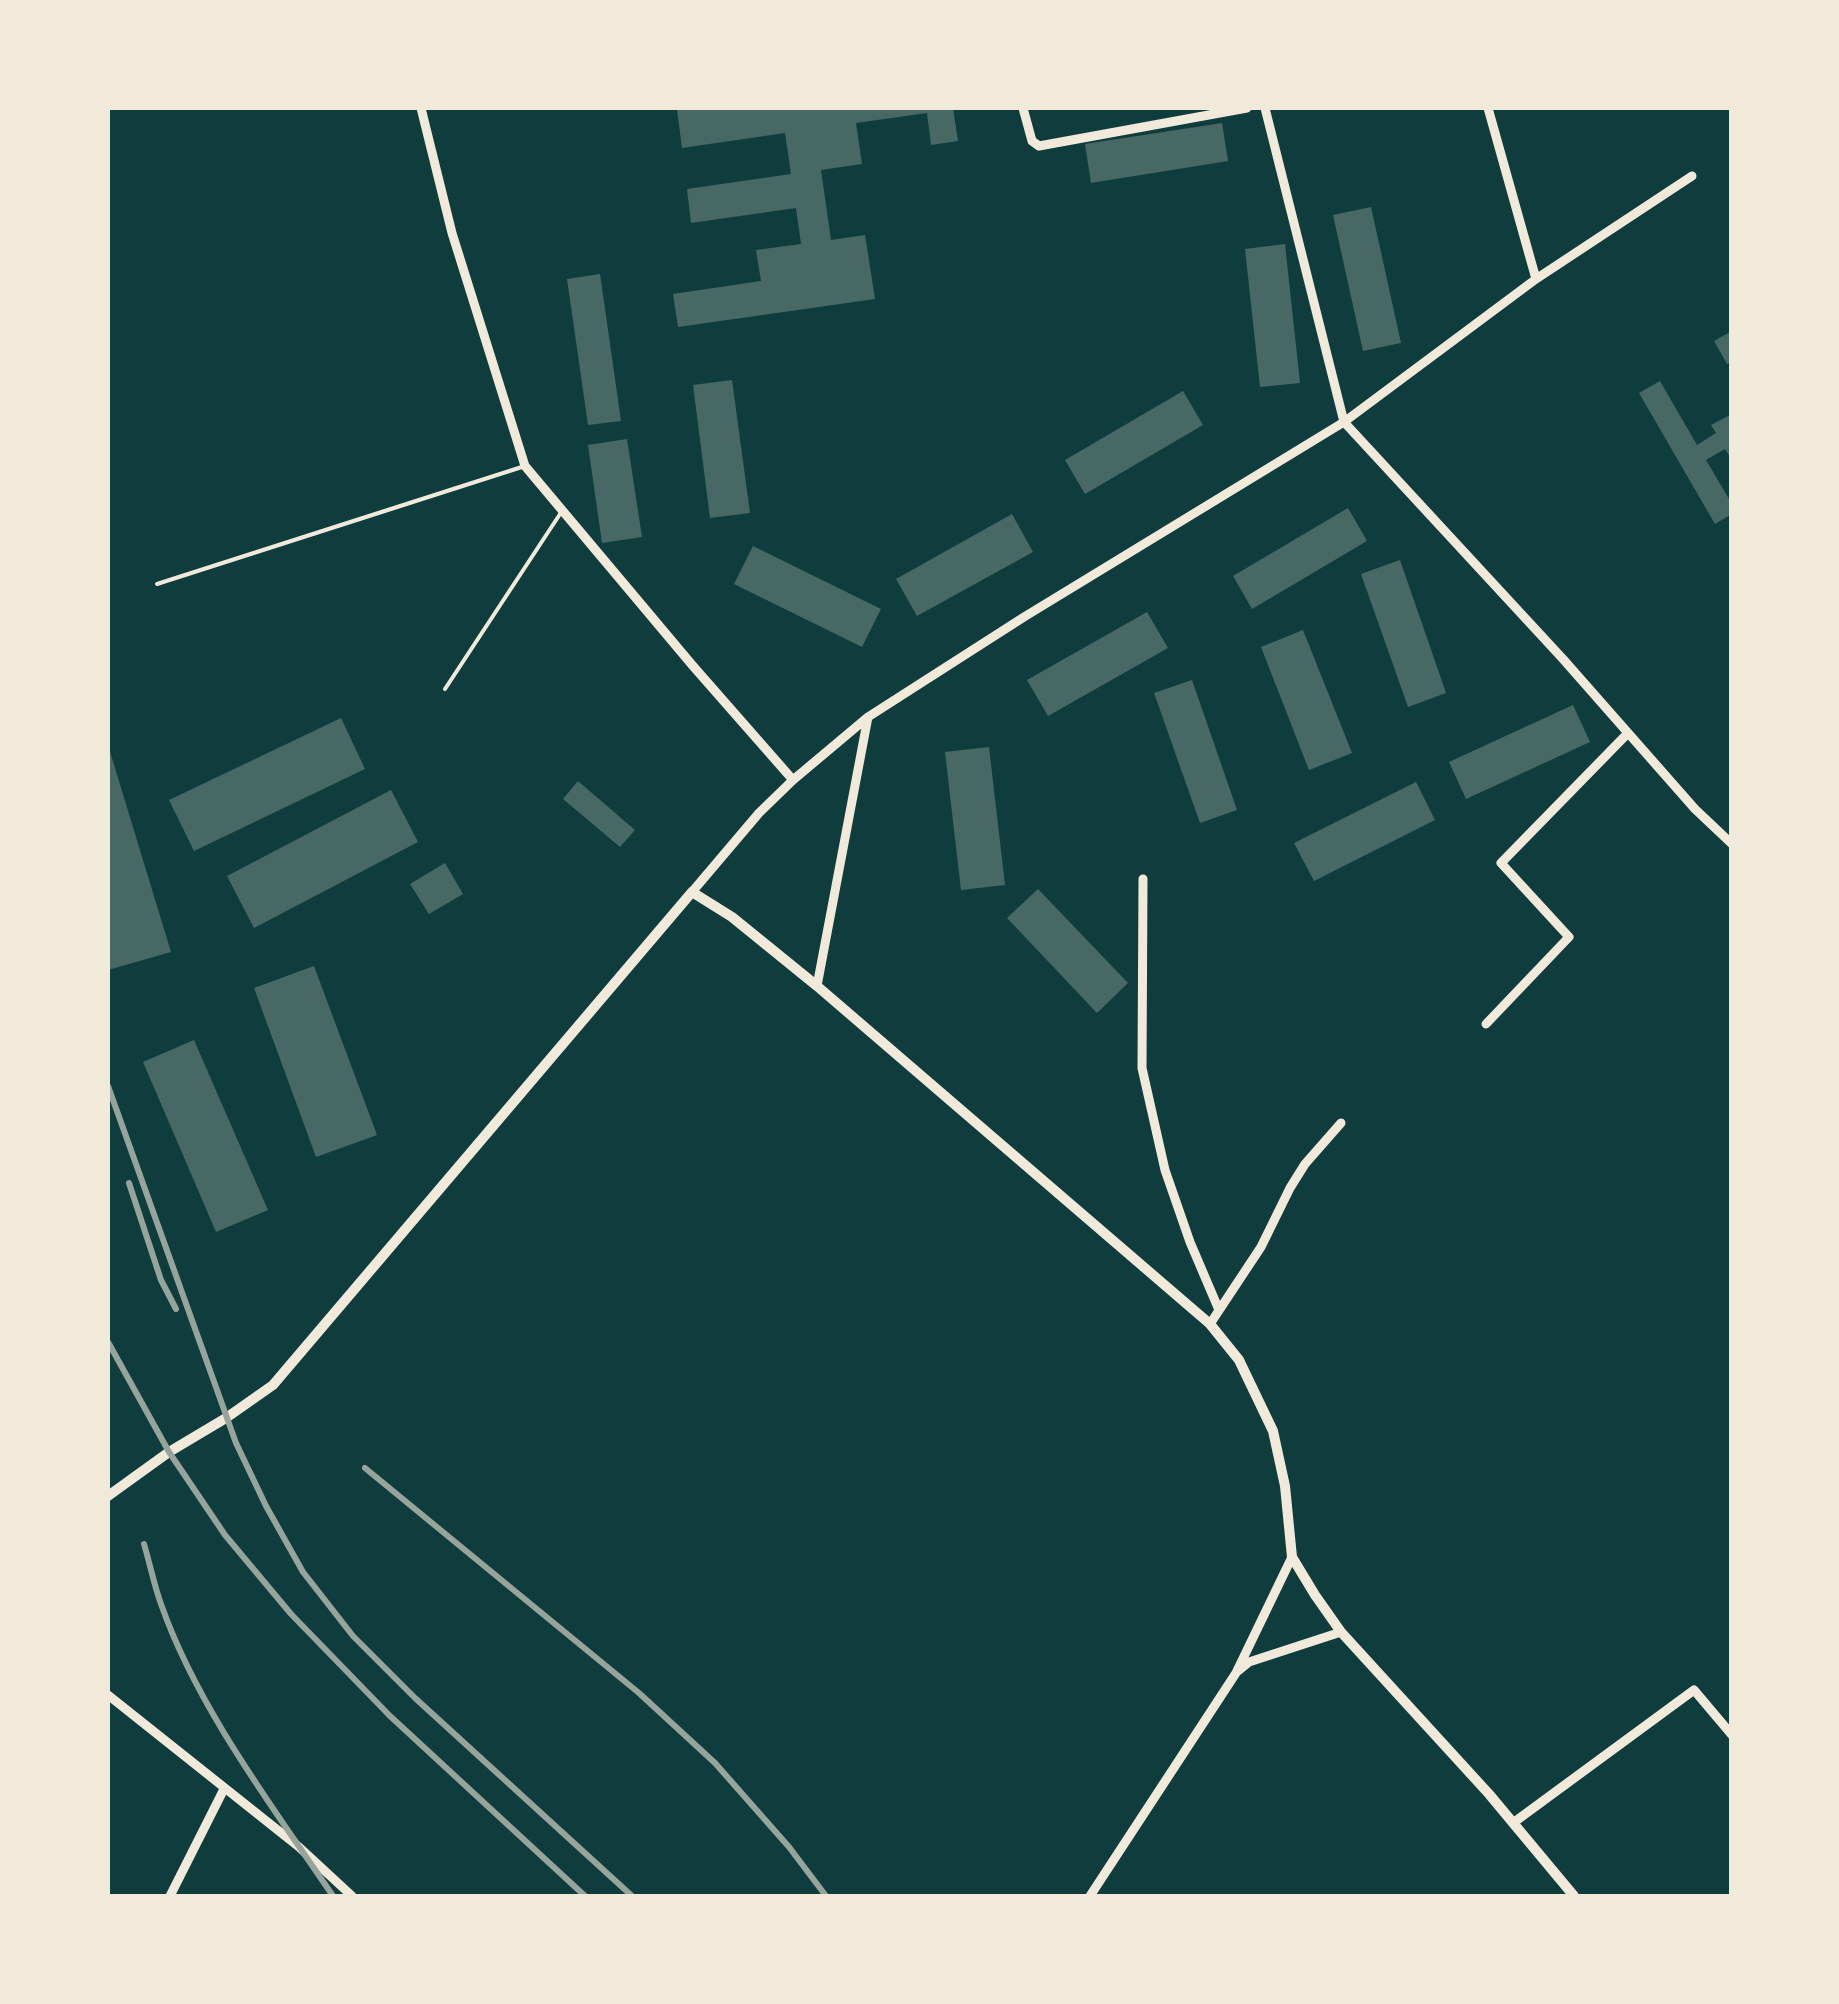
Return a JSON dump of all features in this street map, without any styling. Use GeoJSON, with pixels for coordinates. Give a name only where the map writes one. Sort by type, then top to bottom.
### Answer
{"type":"FeatureCollection","features":[{"type":"Feature","properties":{"kind":"street"},"geometry":{"type":"LineString","coordinates":[[421,108],[452,233],[525,466],[793,780]]}},
{"type":"Feature","properties":{"kind":"street"},"geometry":{"type":"LineString","coordinates":[[1023,108],[1032,141],[1039,146],[1247,108]]}},
{"type":"Feature","properties":{"kind":"street"},"geometry":{"type":"LineString","coordinates":[[1265,108],[1344,422],[1563,659],[1694,809],[1732,844]]}},
{"type":"Feature","properties":{"kind":"street"},"geometry":{"type":"LineString","coordinates":[[1488,108],[1536,279]]}},
{"type":"Feature","properties":{"kind":"street"},"geometry":{"type":"LineString","coordinates":[[108,1496],[273,1384],[759,812],[868,717],[1344,422],[1536,279],[1692,176]]}},
{"type":"Feature","properties":{"kind":"street"},"geometry":{"type":"LineString","coordinates":[[817,986],[868,717]]}},
{"type":"Feature","properties":{"kind":"street"},"geometry":{"type":"LineString","coordinates":[[1486,1024],[1569,937],[1501,862],[1628,733]]}},
{"type":"Feature","properties":{"kind":"street"},"geometry":{"type":"LineString","coordinates":[[1143,880],[1142,1068],[1166,1170],[1190,1242],[1219,1310]]}},
{"type":"Feature","properties":{"kind":"street"},"geometry":{"type":"LineString","coordinates":[[692,892],[732,917],[817,986],[1210,1324],[1239,1360],[1273,1431],[1285,1486],[1292,1557],[1341,1632],[1513,1822],[1574,1896]]}},
{"type":"Feature","properties":{"kind":"street"},"geometry":{"type":"LineString","coordinates":[[1210,1324],[1262,1247],[1305,1164],[1341,1123]]}},
{"type":"Feature","properties":{"kind":"street"},"geometry":{"type":"LineString","coordinates":[[1090,1896],[1236,1673],[1292,1557]]}},
{"type":"Feature","properties":{"kind":"street"},"geometry":{"type":"LineString","coordinates":[[1236,1673],[1249,1662],[1341,1632]]}},
{"type":"Feature","properties":{"kind":"street"},"geometry":{"type":"LineString","coordinates":[[1513,1822],[1694,1690],[1732,1735]]}},
{"type":"Feature","properties":{"kind":"street"},"geometry":{"type":"LineString","coordinates":[[108,1695],[299,1847],[352,1896]]}},
{"type":"Feature","properties":{"kind":"street"},"geometry":{"type":"LineString","coordinates":[[170,1896],[224,1789]]}},
{"type":"Feature","properties":{"kind":"lane"},"geometry":{"type":"LineString","coordinates":[[157,584],[525,466]]}},
{"type":"Feature","properties":{"kind":"lane"},"geometry":{"type":"LineString","coordinates":[[445,689],[562,511]]}},
{"type":"Feature","properties":{"kind":"building"},"geometry":{"type":"Polygon","coordinates":[[[953,108],[958,141],[931,145],[927,113],[856,123],[862,164],[821,170],[831,240],[865,235],[875,299],[678,327],[673,294],[761,281],[756,250],[801,244],[796,208],[691,223],[687,189],[791,174],[785,133],[682,148],[677,110],[953,108]]]}},
{"type":"Feature","properties":{"kind":"building"},"geometry":{"type":"Polygon","coordinates":[[[1222,123],[1228,161],[1091,183],[1085,144],[1222,123]]]}},
{"type":"Feature","properties":{"kind":"building"},"geometry":{"type":"Polygon","coordinates":[[[1371,207],[1401,343],[1363,351],[1333,215],[1371,207]]]}},
{"type":"Feature","properties":{"kind":"building"},"geometry":{"type":"Polygon","coordinates":[[[1285,244],[1300,383],[1260,387],[1245,249],[1285,244]]]}},
{"type":"Feature","properties":{"kind":"building"},"geometry":{"type":"Polygon","coordinates":[[[600,274],[621,421],[588,425],[567,279],[600,274]]]}},
{"type":"Feature","properties":{"kind":"building"},"geometry":{"type":"Polygon","coordinates":[[[1732,331],[1732,362],[1727,364],[1714,341],[1732,331]]]}},
{"type":"Feature","properties":{"kind":"building"},"geometry":{"type":"Polygon","coordinates":[[[732,380],[750,513],[710,518],[693,385],[732,380]]]}},
{"type":"Feature","properties":{"kind":"building"},"geometry":{"type":"Polygon","coordinates":[[[1660,381],[1697,445],[1716,433],[1711,425],[1732,414],[1732,460],[1725,449],[1706,460],[1732,504],[1732,514],[1715,524],[1639,393],[1660,381]]]}},
{"type":"Feature","properties":{"kind":"building"},"geometry":{"type":"Polygon","coordinates":[[[1183,391],[1203,425],[1085,494],[1065,460],[1183,391]]]}},
{"type":"Feature","properties":{"kind":"building"},"geometry":{"type":"Polygon","coordinates":[[[627,439],[642,537],[602,543],[588,445],[627,439]]]}},
{"type":"Feature","properties":{"kind":"building"},"geometry":{"type":"Polygon","coordinates":[[[1348,508],[1367,541],[1252,609],[1233,576],[1348,508]]]}},
{"type":"Feature","properties":{"kind":"building"},"geometry":{"type":"Polygon","coordinates":[[[1012,514],[1033,552],[917,616],[896,579],[1012,514]]]}},
{"type":"Feature","properties":{"kind":"building"},"geometry":{"type":"Polygon","coordinates":[[[753,546],[881,609],[862,647],[734,584],[753,546]]]}},
{"type":"Feature","properties":{"kind":"building"},"geometry":{"type":"Polygon","coordinates":[[[1400,560],[1446,693],[1408,707],[1361,574],[1400,560]]]}},
{"type":"Feature","properties":{"kind":"building"},"geometry":{"type":"Polygon","coordinates":[[[1147,612],[1168,648],[1048,716],[1027,680],[1147,612]]]}},
{"type":"Feature","properties":{"kind":"building"},"geometry":{"type":"Polygon","coordinates":[[[1303,630],[1352,753],[1309,770],[1261,647],[1303,630]]]}},
{"type":"Feature","properties":{"kind":"building"},"geometry":{"type":"Polygon","coordinates":[[[1192,680],[1237,810],[1200,823],[1154,693],[1192,680]]]}},
{"type":"Feature","properties":{"kind":"building"},"geometry":{"type":"Polygon","coordinates":[[[1573,705],[1590,742],[1466,799],[1449,762],[1573,705]]]}},
{"type":"Feature","properties":{"kind":"building"},"geometry":{"type":"Polygon","coordinates":[[[341,718],[365,769],[194,851],[169,800],[341,718]]]}},
{"type":"Feature","properties":{"kind":"building"},"geometry":{"type":"Polygon","coordinates":[[[108,745],[171,952],[108,970],[108,745]]]}},
{"type":"Feature","properties":{"kind":"building"},"geometry":{"type":"Polygon","coordinates":[[[989,747],[1005,885],[961,890],[945,752],[989,747]]]}},
{"type":"Feature","properties":{"kind":"building"},"geometry":{"type":"Polygon","coordinates":[[[578,781],[635,830],[620,847],[563,799],[578,781]]]}},
{"type":"Feature","properties":{"kind":"building"},"geometry":{"type":"Polygon","coordinates":[[[1416,782],[1435,820],[1314,881],[1294,843],[1416,782]]]}},
{"type":"Feature","properties":{"kind":"building"},"geometry":{"type":"Polygon","coordinates":[[[391,790],[418,842],[254,928],[227,876],[391,790]]]}},
{"type":"Feature","properties":{"kind":"building"},"geometry":{"type":"Polygon","coordinates":[[[445,863],[463,894],[429,914],[410,884],[445,863]]]}},
{"type":"Feature","properties":{"kind":"building"},"geometry":{"type":"Polygon","coordinates":[[[1038,889],[1128,983],[1097,1013],[1007,918],[1038,889]]]}},
{"type":"Feature","properties":{"kind":"building"},"geometry":{"type":"Polygon","coordinates":[[[314,966],[377,1135],[316,1157],[254,988],[314,966]]]}},
{"type":"Feature","properties":{"kind":"building"},"geometry":{"type":"Polygon","coordinates":[[[194,1040],[268,1210],[216,1232],[143,1062],[194,1040]]]}},
{"type":"Feature","properties":{"kind":"railway"},"geometry":{"type":"LineString","coordinates":[[108,1086],[236,1443],[303,1572],[353,1636],[415,1698],[632,1896]]}},
{"type":"Feature","properties":{"kind":"railway"},"geometry":{"type":"LineString","coordinates":[[129,1183],[161,1280],[176,1309]]}},
{"type":"Feature","properties":{"kind":"railway"},"geometry":{"type":"LineString","coordinates":[[108,1342],[169,1452],[225,1535],[291,1614],[390,1716],[585,1896]]}},
{"type":"Feature","properties":{"kind":"railway"},"geometry":{"type":"LineString","coordinates":[[365,1468],[639,1693],[715,1763],[826,1896]]}},
{"type":"Feature","properties":{"kind":"railway"},"geometry":{"type":"LineString","coordinates":[[144,1544],[161,1604],[194,1680],[261,1791],[333,1896]]}}]}
